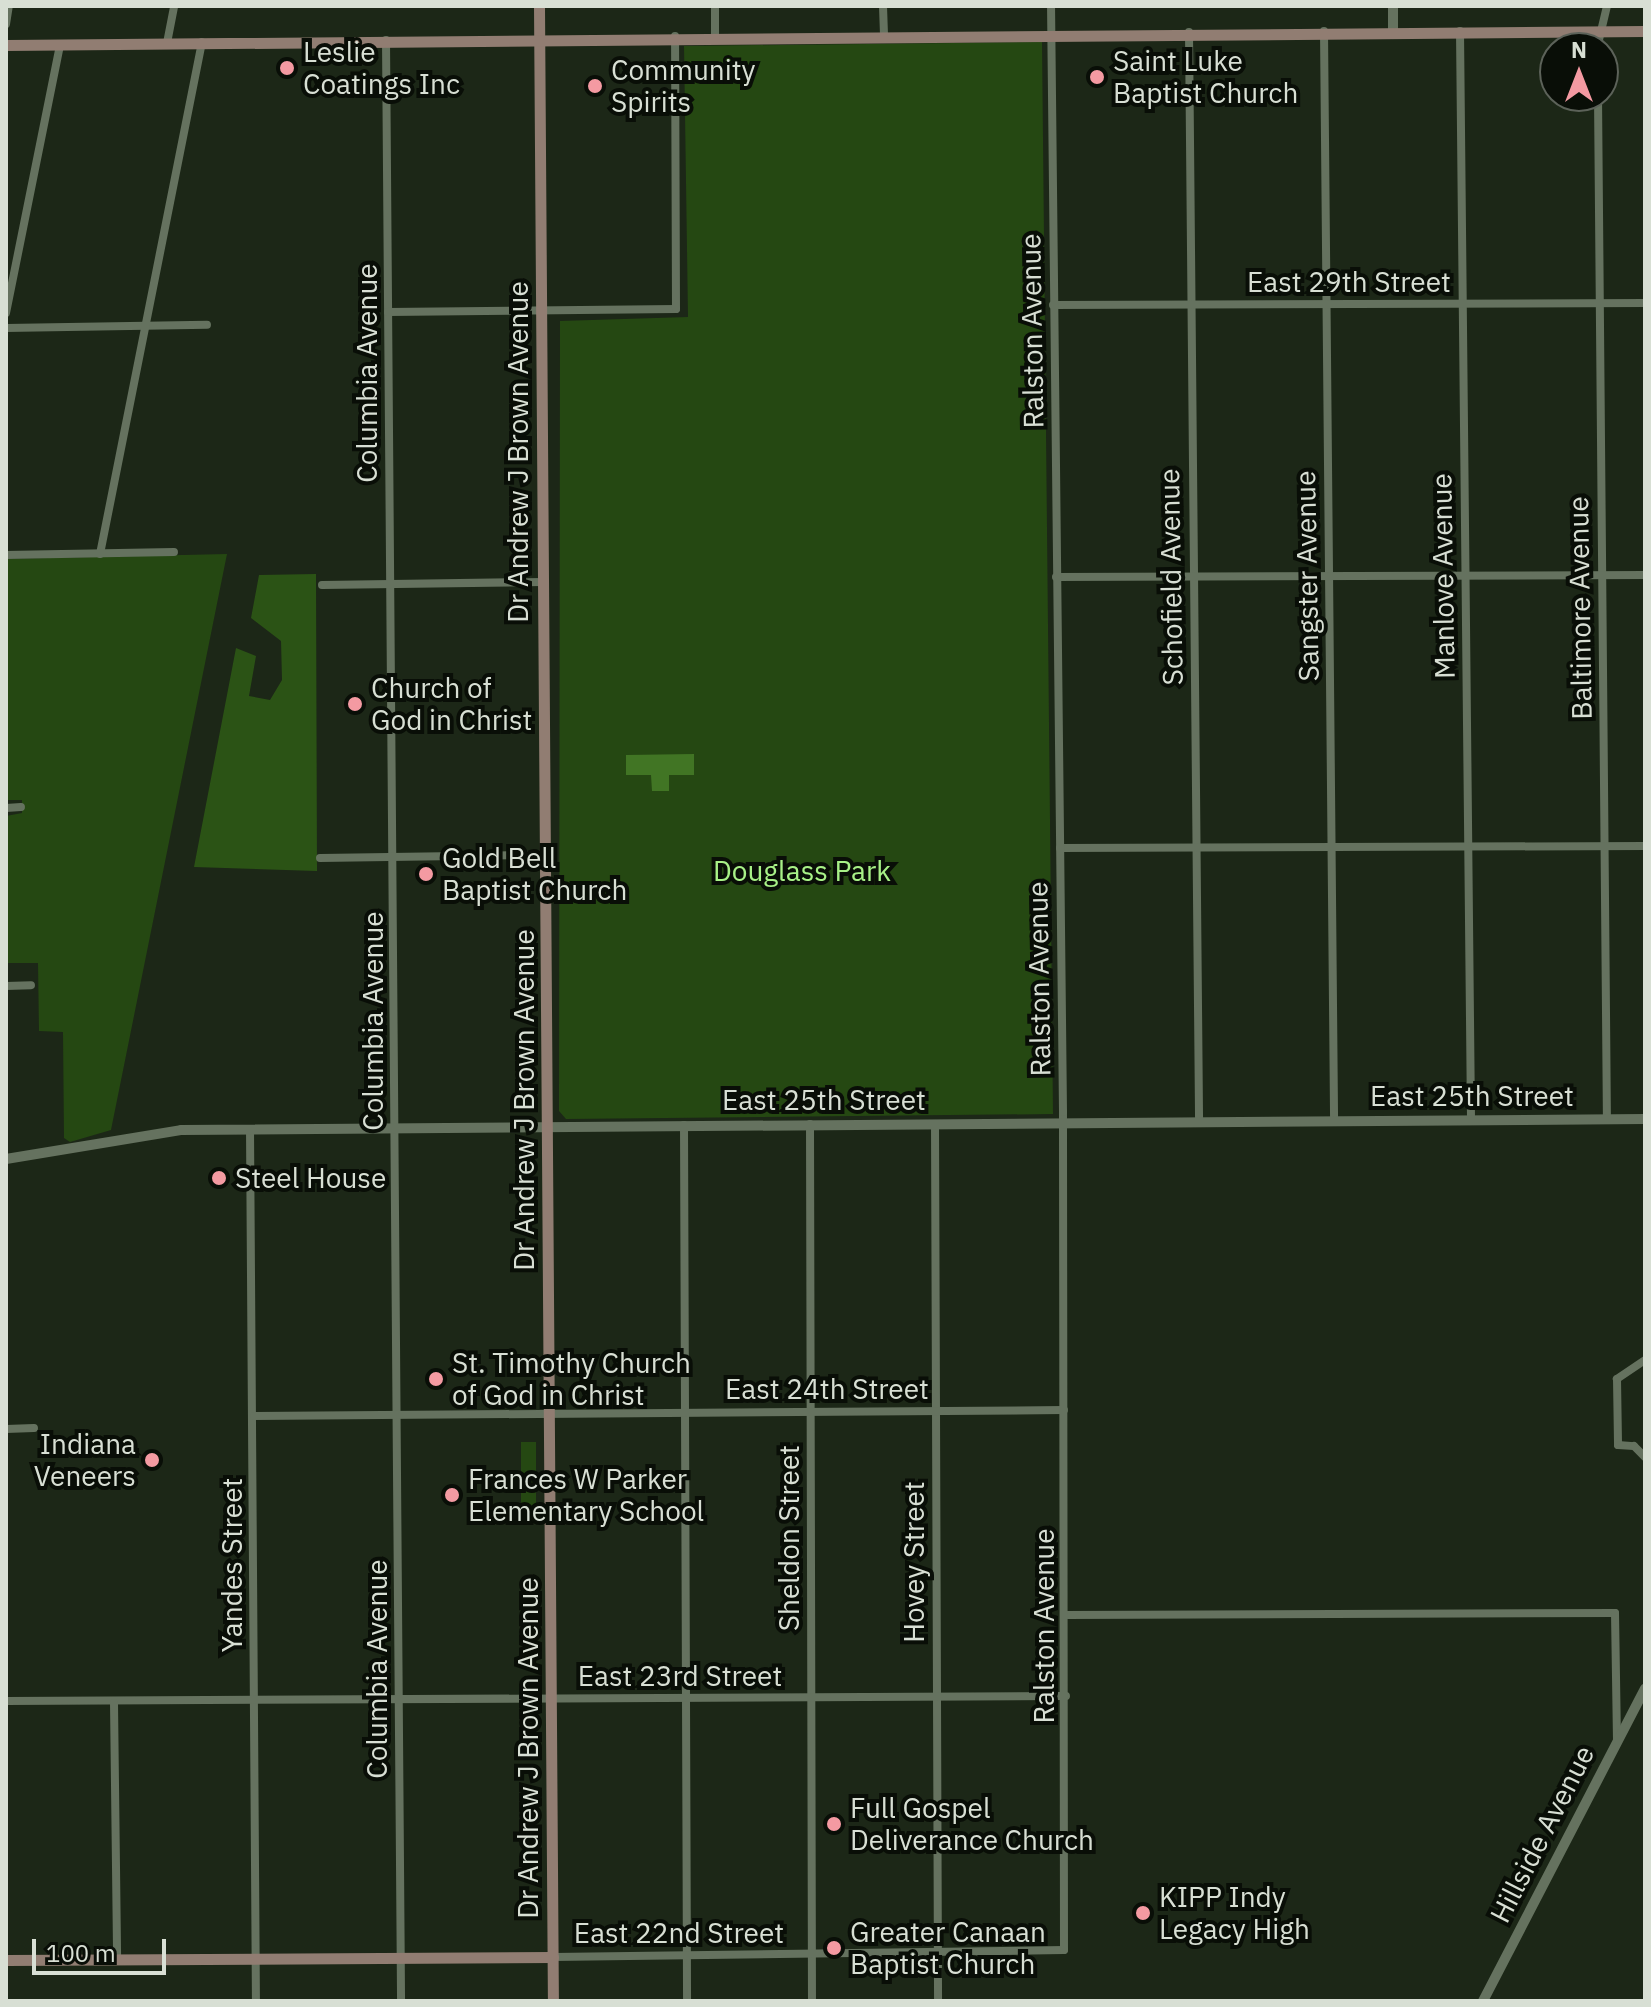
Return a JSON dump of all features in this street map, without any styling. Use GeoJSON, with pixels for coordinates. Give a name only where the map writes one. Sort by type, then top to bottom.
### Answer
{"type":"FeatureCollection","features":[{"type":"Feature","properties":{"kind":"main road","name":"Dr Andrew J Brown Avenue"},"geometry":{"type":"LineString","coordinates":[[539,6],[553,2001]]}},
{"type":"Feature","properties":{"kind":"main road"},"geometry":{"type":"LineString","coordinates":[[6,45],[1051,32],[1645,31]]}},
{"type":"Feature","properties":{"kind":"main road","name":"East 22nd Street"},"geometry":{"type":"LineString","coordinates":[[6,1960],[553,1957]]}},
{"type":"Feature","properties":{"kind":"street"},"geometry":{"type":"LineString","coordinates":[[6,24],[9,6]]}},
{"type":"Feature","properties":{"kind":"street"},"geometry":{"type":"LineString","coordinates":[[167,43],[174,6]]}},
{"type":"Feature","properties":{"kind":"street"},"geometry":{"type":"LineString","coordinates":[[715,6],[715,36]]}},
{"type":"Feature","properties":{"kind":"street"},"geometry":{"type":"LineString","coordinates":[[883,6],[884,34]]}},
{"type":"Feature","properties":{"kind":"street","name":"Ralston Avenue"},"geometry":{"type":"LineString","coordinates":[[1051,6],[1066,1615],[1064,1950]]}},
{"type":"Feature","properties":{"kind":"street"},"geometry":{"type":"LineString","coordinates":[[1393,6],[1393,31]]}},
{"type":"Feature","properties":{"kind":"street"},"geometry":{"type":"LineString","coordinates":[[1601,31],[1607,6]]}},
{"type":"Feature","properties":{"kind":"street","name":"Sangster Avenue"},"geometry":{"type":"LineString","coordinates":[[1324,31],[1334,1121]]}},
{"type":"Feature","properties":{"kind":"street","name":"Manlove Avenue"},"geometry":{"type":"LineString","coordinates":[[1460,31],[1471,1119]]}},
{"type":"Feature","properties":{"kind":"street","name":"Schofield Avenue"},"geometry":{"type":"LineString","coordinates":[[1189,32],[1199,1122]]}},
{"type":"Feature","properties":{"kind":"street"},"geometry":{"type":"LineString","coordinates":[[388,312],[676,309],[675,36]]}},
{"type":"Feature","properties":{"kind":"street","name":"Columbia Avenue"},"geometry":{"type":"LineString","coordinates":[[386,40],[401,2001]]}},
{"type":"Feature","properties":{"kind":"street"},"geometry":{"type":"LineString","coordinates":[[100,554],[202,42]]}},
{"type":"Feature","properties":{"kind":"street"},"geometry":{"type":"LineString","coordinates":[[6,313],[60,45]]}},
{"type":"Feature","properties":{"kind":"street","name":"Baltimore Avenue"},"geometry":{"type":"LineString","coordinates":[[1598,112],[1607,1119]]}},
{"type":"Feature","properties":{"kind":"street","name":"East 29th Street"},"geometry":{"type":"LineString","coordinates":[[1053,305],[1645,303]]}},
{"type":"Feature","properties":{"kind":"street"},"geometry":{"type":"LineString","coordinates":[[6,328],[207,325]]}},
{"type":"Feature","properties":{"kind":"street"},"geometry":{"type":"LineString","coordinates":[[6,555],[174,552]]}},
{"type":"Feature","properties":{"kind":"street"},"geometry":{"type":"LineString","coordinates":[[1056,577],[1645,575]]}},
{"type":"Feature","properties":{"kind":"street"},"geometry":{"type":"LineString","coordinates":[[322,585],[543,582]]}},
{"type":"Feature","properties":{"kind":"street"},"geometry":{"type":"LineString","coordinates":[[6,808],[21,807]]}},
{"type":"Feature","properties":{"kind":"street"},"geometry":{"type":"LineString","coordinates":[[1060,848],[1645,846]]}},
{"type":"Feature","properties":{"kind":"street"},"geometry":{"type":"LineString","coordinates":[[320,858],[393,854],[546,855]]}},
{"type":"Feature","properties":{"kind":"street"},"geometry":{"type":"LineString","coordinates":[[6,986],[31,985]]}},
{"type":"Feature","properties":{"kind":"street","name":"East 25th Street"},"geometry":{"type":"LineString","coordinates":[[6,1159],[170,1131],[250,1129],[1645,1119]]}},
{"type":"Feature","properties":{"kind":"street","name":"Sheldon Street"},"geometry":{"type":"LineString","coordinates":[[810,1124],[812,2001]]}},
{"type":"Feature","properties":{"kind":"street","name":"Hovey Street"},"geometry":{"type":"LineString","coordinates":[[935,1124],[938,2001]]}},
{"type":"Feature","properties":{"kind":"street"},"geometry":{"type":"LineString","coordinates":[[684,1125],[687,2001]]}},
{"type":"Feature","properties":{"kind":"street","name":"Yandes Street"},"geometry":{"type":"LineString","coordinates":[[250,1129],[256,2001]]}},
{"type":"Feature","properties":{"kind":"street"},"geometry":{"type":"LineString","coordinates":[[1645,1360],[1617,1379],[1618,1445],[1634,1446],[1645,1457]]}},
{"type":"Feature","properties":{"kind":"street","name":"East 24th Street"},"geometry":{"type":"LineString","coordinates":[[254,1416],[1064,1410]]}},
{"type":"Feature","properties":{"kind":"street"},"geometry":{"type":"LineString","coordinates":[[6,1429],[34,1428]]}},
{"type":"Feature","properties":{"kind":"street"},"geometry":{"type":"LineString","coordinates":[[1066,1615],[1615,1613],[1617,1742]]}},
{"type":"Feature","properties":{"kind":"street","name":"Hillside Avenue"},"geometry":{"type":"LineString","coordinates":[[1483,2001],[1645,1689]]}},
{"type":"Feature","properties":{"kind":"street","name":"East 23rd Street"},"geometry":{"type":"LineString","coordinates":[[6,1701],[114,1703],[1066,1696]]}},
{"type":"Feature","properties":{"kind":"street"},"geometry":{"type":"LineString","coordinates":[[114,1703],[117,1959]]}},
{"type":"Feature","properties":{"kind":"street","name":"East 22nd Street"},"geometry":{"type":"LineString","coordinates":[[553,1957],[812,1956],[1064,1950]]}},
{"type":"Feature","properties":{"kind":"green space","name":"Douglass Park"},"geometry":{"type":"Polygon","coordinates":[[[1042,42],[1053,1114],[566,1119],[559,1111],[560,321],[688,317],[684,46],[1042,42]]]}},
{"type":"Feature","properties":{"kind":"green space"},"geometry":{"type":"Polygon","coordinates":[[[227,554],[111,1130],[70,1142],[64,1138],[63,1032],[39,1031],[38,963],[6,963],[6,816],[22,813],[22,800],[6,800],[6,559],[227,554]]]}},
{"type":"Feature","properties":{"kind":"green space"},"geometry":{"type":"Polygon","coordinates":[[[521,1442],[536,1442],[536,1514],[521,1514],[521,1442]]]}},
{"type":"Feature","properties":{"kind":"shaded area"},"geometry":{"type":"Polygon","coordinates":[[[316,574],[317,871],[194,867],[236,648],[256,656],[249,696],[270,700],[282,680],[281,641],[251,618],[259,575],[316,574]]]}},
{"type":"Feature","properties":{"kind":"shaded area"},"geometry":{"type":"Polygon","coordinates":[[[694,754],[694,775],[669,775],[669,791],[652,791],[651,775],[626,775],[626,755],[694,754]]]}},
{"type":"Feature","properties":{"kind":"place","name":"Leslie Coatings Inc"},"geometry":{"type":"Point","coordinates":[287,68]}},
{"type":"Feature","properties":{"kind":"place","name":"Saint Luke Baptist Church"},"geometry":{"type":"Point","coordinates":[1097,77]}},
{"type":"Feature","properties":{"kind":"place","name":"Community Spirits"},"geometry":{"type":"Point","coordinates":[595,86]}},
{"type":"Feature","properties":{"kind":"place","name":"Church of God in Christ"},"geometry":{"type":"Point","coordinates":[355,704]}},
{"type":"Feature","properties":{"kind":"place","name":"Gold Bell Baptist Church"},"geometry":{"type":"Point","coordinates":[426,874]}},
{"type":"Feature","properties":{"kind":"place","name":"Steel House"},"geometry":{"type":"Point","coordinates":[219,1178]}},
{"type":"Feature","properties":{"kind":"place","name":"St. Timothy Church of God in Christ"},"geometry":{"type":"Point","coordinates":[436,1379]}},
{"type":"Feature","properties":{"kind":"place","name":"Indiana Veneers"},"geometry":{"type":"Point","coordinates":[152,1460]}},
{"type":"Feature","properties":{"kind":"place","name":"Frances W Parker Elementary School"},"geometry":{"type":"Point","coordinates":[452,1495]}},
{"type":"Feature","properties":{"kind":"place","name":"Full Gospel Deliverance Church"},"geometry":{"type":"Point","coordinates":[834,1824]}},
{"type":"Feature","properties":{"kind":"place","name":"KIPP Indy Legacy High"},"geometry":{"type":"Point","coordinates":[1143,1913]}},
{"type":"Feature","properties":{"kind":"place","name":"Greater Canaan Baptist Church"},"geometry":{"type":"Point","coordinates":[834,1948]}}]}
